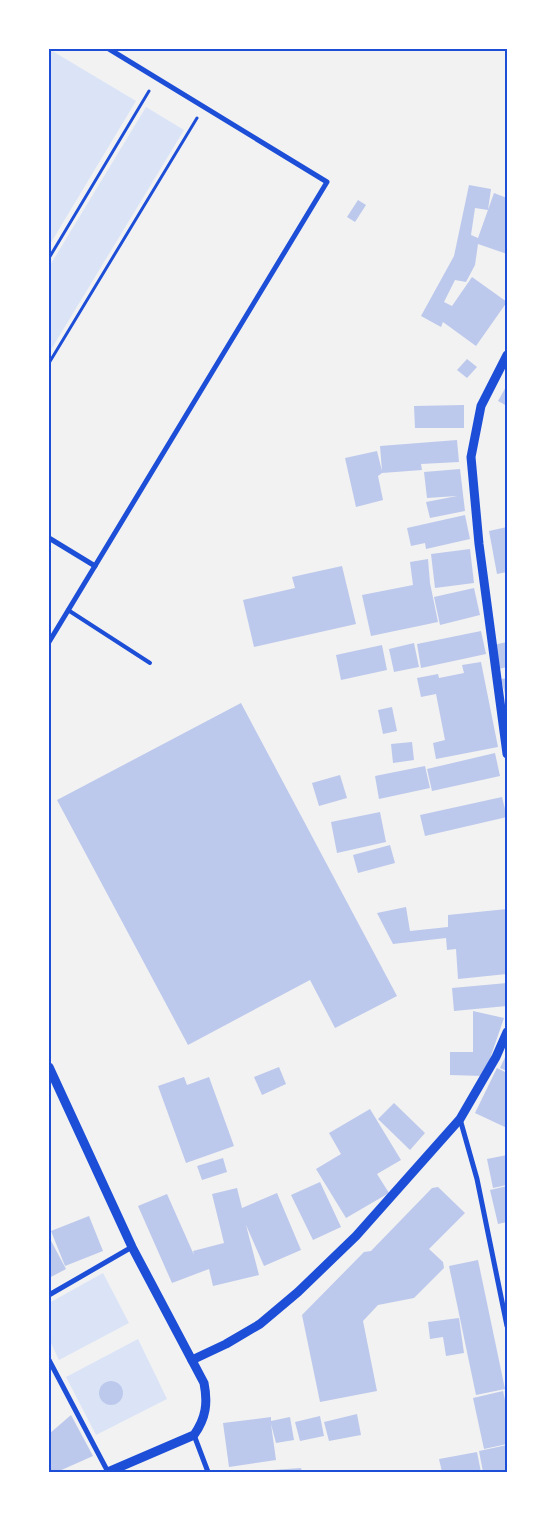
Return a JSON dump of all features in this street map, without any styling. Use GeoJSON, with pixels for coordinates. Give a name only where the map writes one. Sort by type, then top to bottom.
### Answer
{"type":"FeatureCollection","features":[{"type":"Feature","properties":{"kind":"street"},"geometry":{"type":"LineString","coordinates":[[49,642],[327,182],[109,49]]}},
{"type":"Feature","properties":{"kind":"street"},"geometry":{"type":"LineString","coordinates":[[507,356],[481,406],[471,457],[481,563],[507,754]]}},
{"type":"Feature","properties":{"kind":"street"},"geometry":{"type":"LineString","coordinates":[[49,538],[95,566]]}},
{"type":"Feature","properties":{"kind":"street"},"geometry":{"type":"LineString","coordinates":[[192,1360],[226,1344],[260,1324],[298,1292],[375,1216],[460,1119],[492,1065],[507,1032]]}},
{"type":"Feature","properties":{"kind":"street"},"geometry":{"type":"LineString","coordinates":[[49,1067],[132,1247],[204,1384],[206,1411],[194,1435],[108,1472],[49,1360]]}},
{"type":"Feature","properties":{"kind":"street"},"geometry":{"type":"LineString","coordinates":[[460,1119],[476,1179],[507,1326]]}},
{"type":"Feature","properties":{"kind":"street"},"geometry":{"type":"LineString","coordinates":[[49,1295],[132,1247]]}},
{"type":"Feature","properties":{"kind":"street"},"geometry":{"type":"LineString","coordinates":[[194,1435],[208,1472]]}},
{"type":"Feature","properties":{"kind":"lane"},"geometry":{"type":"LineString","coordinates":[[68,610],[150,663]]}},
{"type":"Feature","properties":{"kind":"path"},"geometry":{"type":"LineString","coordinates":[[49,258],[157,78]]}},
{"type":"Feature","properties":{"kind":"path"},"geometry":{"type":"LineString","coordinates":[[49,363],[203,107]]}},
{"type":"Feature","properties":{"kind":"shaded area"},"geometry":{"type":"Polygon","coordinates":[[[49,49],[136,101],[49,246],[49,49]]]}},
{"type":"Feature","properties":{"kind":"shaded area"},"geometry":{"type":"Polygon","coordinates":[[[146,107],[184,130],[49,353],[49,267],[146,107]]]}},
{"type":"Feature","properties":{"kind":"shaded area"},"geometry":{"type":"Polygon","coordinates":[[[103,1273],[129,1323],[59,1360],[49,1339],[49,1303],[103,1273]]]}},
{"type":"Feature","properties":{"kind":"shaded area"},"geometry":{"type":"Polygon","coordinates":[[[138,1339],[167,1399],[96,1435],[66,1377],[138,1339]]]}},
{"type":"Feature","properties":{"kind":"building"},"geometry":{"type":"Polygon","coordinates":[[[469,185],[491,189],[488,210],[494,193],[507,198],[507,254],[478,244],[475,265],[466,282],[455,280],[444,302],[452,306],[472,277],[507,302],[476,346],[443,322],[441,327],[421,316],[454,256],[469,185]],[[475,208],[471,235],[478,238],[488,210],[475,208]]]}},
{"type":"Feature","properties":{"kind":"building"},"geometry":{"type":"Polygon","coordinates":[[[358,200],[366,205],[355,222],[347,217],[358,200]]]}},
{"type":"Feature","properties":{"kind":"building"},"geometry":{"type":"Polygon","coordinates":[[[467,359],[477,367],[467,378],[457,370],[467,359]]]}},
{"type":"Feature","properties":{"kind":"building"},"geometry":{"type":"Polygon","coordinates":[[[507,385],[507,406],[498,401],[507,385]]]}},
{"type":"Feature","properties":{"kind":"building"},"geometry":{"type":"Polygon","coordinates":[[[464,405],[464,428],[415,428],[414,406],[464,405]]]}},
{"type":"Feature","properties":{"kind":"building"},"geometry":{"type":"Polygon","coordinates":[[[457,440],[459,462],[421,464],[422,470],[382,473],[378,476],[383,500],[356,507],[345,458],[377,451],[382,471],[380,446],[457,440]]]}},
{"type":"Feature","properties":{"kind":"building"},"geometry":{"type":"Polygon","coordinates":[[[460,469],[465,511],[430,518],[426,502],[457,496],[427,498],[424,472],[460,469]]]}},
{"type":"Feature","properties":{"kind":"building"},"geometry":{"type":"Polygon","coordinates":[[[465,515],[470,539],[426,549],[425,543],[411,546],[407,528],[465,515]]]}},
{"type":"Feature","properties":{"kind":"building"},"geometry":{"type":"Polygon","coordinates":[[[507,527],[507,572],[497,574],[489,531],[507,527]]]}},
{"type":"Feature","properties":{"kind":"building"},"geometry":{"type":"Polygon","coordinates":[[[470,549],[474,583],[435,588],[431,554],[470,549]]]}},
{"type":"Feature","properties":{"kind":"building"},"geometry":{"type":"Polygon","coordinates":[[[428,559],[430,583],[438,622],[371,636],[362,595],[413,585],[410,562],[428,559]]]}},
{"type":"Feature","properties":{"kind":"building"},"geometry":{"type":"Polygon","coordinates":[[[342,566],[356,624],[254,647],[243,600],[295,588],[292,577],[342,566]]]}},
{"type":"Feature","properties":{"kind":"building"},"geometry":{"type":"Polygon","coordinates":[[[474,588],[480,615],[440,625],[434,597],[474,588]]]}},
{"type":"Feature","properties":{"kind":"building"},"geometry":{"type":"Polygon","coordinates":[[[481,631],[486,654],[421,668],[417,644],[481,631]]]}},
{"type":"Feature","properties":{"kind":"building"},"geometry":{"type":"Polygon","coordinates":[[[507,642],[507,667],[499,669],[493,645],[507,642]]]}},
{"type":"Feature","properties":{"kind":"building"},"geometry":{"type":"Polygon","coordinates":[[[414,643],[419,667],[394,672],[389,649],[414,643]]]}},
{"type":"Feature","properties":{"kind":"building"},"geometry":{"type":"Polygon","coordinates":[[[382,645],[387,670],[341,680],[336,655],[382,645]]]}},
{"type":"Feature","properties":{"kind":"building"},"geometry":{"type":"Polygon","coordinates":[[[481,662],[498,747],[436,759],[433,743],[445,740],[436,694],[421,697],[417,678],[438,674],[439,678],[464,673],[462,665],[481,662]]]}},
{"type":"Feature","properties":{"kind":"building"},"geometry":{"type":"Polygon","coordinates":[[[507,678],[507,701],[501,679],[507,678]]]}},
{"type":"Feature","properties":{"kind":"building"},"geometry":{"type":"Polygon","coordinates":[[[241,703],[397,996],[335,1028],[310,980],[188,1045],[57,800],[241,703]]]}},
{"type":"Feature","properties":{"kind":"building"},"geometry":{"type":"Polygon","coordinates":[[[392,707],[397,731],[383,734],[378,710],[392,707]]]}},
{"type":"Feature","properties":{"kind":"building"},"geometry":{"type":"Polygon","coordinates":[[[412,742],[414,760],[393,763],[391,744],[412,742]]]}},
{"type":"Feature","properties":{"kind":"building"},"geometry":{"type":"Polygon","coordinates":[[[495,753],[500,776],[432,791],[427,769],[495,753]]]}},
{"type":"Feature","properties":{"kind":"building"},"geometry":{"type":"Polygon","coordinates":[[[425,766],[430,788],[379,799],[375,776],[425,766]]]}},
{"type":"Feature","properties":{"kind":"building"},"geometry":{"type":"Polygon","coordinates":[[[340,775],[347,798],[319,806],[312,783],[340,775]]]}},
{"type":"Feature","properties":{"kind":"building"},"geometry":{"type":"Polygon","coordinates":[[[502,797],[507,817],[425,836],[420,815],[502,797]]]}},
{"type":"Feature","properties":{"kind":"building"},"geometry":{"type":"Polygon","coordinates":[[[380,812],[386,842],[337,853],[331,822],[380,812]]]}},
{"type":"Feature","properties":{"kind":"building"},"geometry":{"type":"Polygon","coordinates":[[[390,845],[395,863],[358,873],[353,855],[390,845]]]}},
{"type":"Feature","properties":{"kind":"building"},"geometry":{"type":"Polygon","coordinates":[[[406,907],[410,931],[448,927],[448,915],[507,909],[507,974],[458,979],[456,949],[447,950],[446,938],[393,944],[377,913],[406,907]]]}},
{"type":"Feature","properties":{"kind":"building"},"geometry":{"type":"Polygon","coordinates":[[[507,983],[507,1006],[454,1011],[452,988],[507,983]]]}},
{"type":"Feature","properties":{"kind":"building"},"geometry":{"type":"Polygon","coordinates":[[[473,1011],[504,1018],[484,1076],[450,1075],[450,1052],[473,1052],[473,1011]]]}},
{"type":"Feature","properties":{"kind":"building"},"geometry":{"type":"Polygon","coordinates":[[[507,1053],[507,1071],[500,1068],[507,1053]]]}},
{"type":"Feature","properties":{"kind":"building"},"geometry":{"type":"Polygon","coordinates":[[[279,1067],[286,1084],[262,1095],[254,1077],[279,1067]]]}},
{"type":"Feature","properties":{"kind":"building"},"geometry":{"type":"Polygon","coordinates":[[[497,1068],[507,1073],[507,1128],[475,1113],[497,1068]]]}},
{"type":"Feature","properties":{"kind":"building"},"geometry":{"type":"Polygon","coordinates":[[[184,1077],[187,1085],[209,1077],[234,1146],[186,1163],[158,1086],[184,1077]]]}},
{"type":"Feature","properties":{"kind":"building"},"geometry":{"type":"Polygon","coordinates":[[[394,1103],[425,1133],[410,1150],[378,1119],[394,1103]]]}},
{"type":"Feature","properties":{"kind":"building"},"geometry":{"type":"Polygon","coordinates":[[[370,1109],[401,1160],[377,1174],[389,1193],[346,1218],[316,1169],[341,1154],[329,1133],[370,1109]]]}},
{"type":"Feature","properties":{"kind":"building"},"geometry":{"type":"Polygon","coordinates":[[[507,1155],[507,1185],[493,1188],[487,1159],[507,1155]]]}},
{"type":"Feature","properties":{"kind":"building"},"geometry":{"type":"Polygon","coordinates":[[[223,1158],[227,1172],[202,1180],[197,1166],[223,1158]]]}},
{"type":"Feature","properties":{"kind":"building"},"geometry":{"type":"Polygon","coordinates":[[[320,1182],[341,1227],[313,1240],[291,1195],[320,1182]]]}},
{"type":"Feature","properties":{"kind":"building"},"geometry":{"type":"Polygon","coordinates":[[[507,1186],[507,1222],[498,1224],[490,1190],[507,1186]]]}},
{"type":"Feature","properties":{"kind":"building"},"geometry":{"type":"Polygon","coordinates":[[[438,1187],[465,1213],[429,1249],[443,1262],[444,1268],[414,1298],[378,1305],[363,1321],[377,1391],[320,1402],[302,1315],[364,1252],[371,1251],[432,1188],[438,1187]]]}},
{"type":"Feature","properties":{"kind":"building"},"geometry":{"type":"Polygon","coordinates":[[[237,1188],[242,1208],[277,1193],[301,1250],[264,1266],[246,1225],[259,1275],[213,1286],[209,1269],[172,1283],[138,1206],[167,1194],[194,1255],[193,1251],[224,1243],[212,1194],[237,1188]]]}},
{"type":"Feature","properties":{"kind":"building"},"geometry":{"type":"Polygon","coordinates":[[[89,1216],[103,1251],[65,1266],[51,1231],[89,1216]]]}},
{"type":"Feature","properties":{"kind":"building"},"geometry":{"type":"Polygon","coordinates":[[[49,1237],[66,1269],[49,1278],[49,1237]]]}},
{"type":"Feature","properties":{"kind":"building"},"geometry":{"type":"Polygon","coordinates":[[[478,1260],[505,1389],[476,1395],[449,1266],[478,1260]]]}},
{"type":"Feature","properties":{"kind":"building"},"geometry":{"type":"Polygon","coordinates":[[[459,1318],[464,1353],[446,1356],[443,1337],[430,1339],[428,1322],[459,1318]]]}},
{"type":"Feature","properties":{"kind":"building"},"geometry":{"type":"Polygon","coordinates":[[[111,1381],[120,1384],[123,1393],[120,1402],[111,1405],[102,1402],[99,1393],[102,1384],[111,1381]]]}},
{"type":"Feature","properties":{"kind":"building"},"geometry":{"type":"Polygon","coordinates":[[[503,1391],[507,1409],[507,1444],[484,1449],[473,1398],[503,1391]]]}},
{"type":"Feature","properties":{"kind":"building"},"geometry":{"type":"Polygon","coordinates":[[[357,1414],[361,1435],[329,1441],[324,1422],[357,1414]]]}},
{"type":"Feature","properties":{"kind":"building"},"geometry":{"type":"Polygon","coordinates":[[[71,1415],[93,1456],[57,1472],[49,1472],[49,1453],[51,1452],[49,1434],[71,1415]]]}},
{"type":"Feature","properties":{"kind":"building"},"geometry":{"type":"Polygon","coordinates":[[[320,1416],[324,1436],[300,1441],[295,1422],[320,1416]]]}},
{"type":"Feature","properties":{"kind":"building"},"geometry":{"type":"Polygon","coordinates":[[[271,1417],[271,1421],[290,1417],[294,1440],[276,1443],[271,1424],[276,1460],[229,1467],[223,1423],[271,1417]]]}},
{"type":"Feature","properties":{"kind":"building"},"geometry":{"type":"Polygon","coordinates":[[[507,1445],[507,1470],[483,1472],[479,1451],[507,1445]]]}},
{"type":"Feature","properties":{"kind":"building"},"geometry":{"type":"Polygon","coordinates":[[[477,1452],[481,1472],[442,1472],[439,1459],[477,1452]]]}},
{"type":"Feature","properties":{"kind":"building"},"geometry":{"type":"Polygon","coordinates":[[[301,1468],[302,1472],[258,1472],[258,1471],[301,1468]]]}}]}
